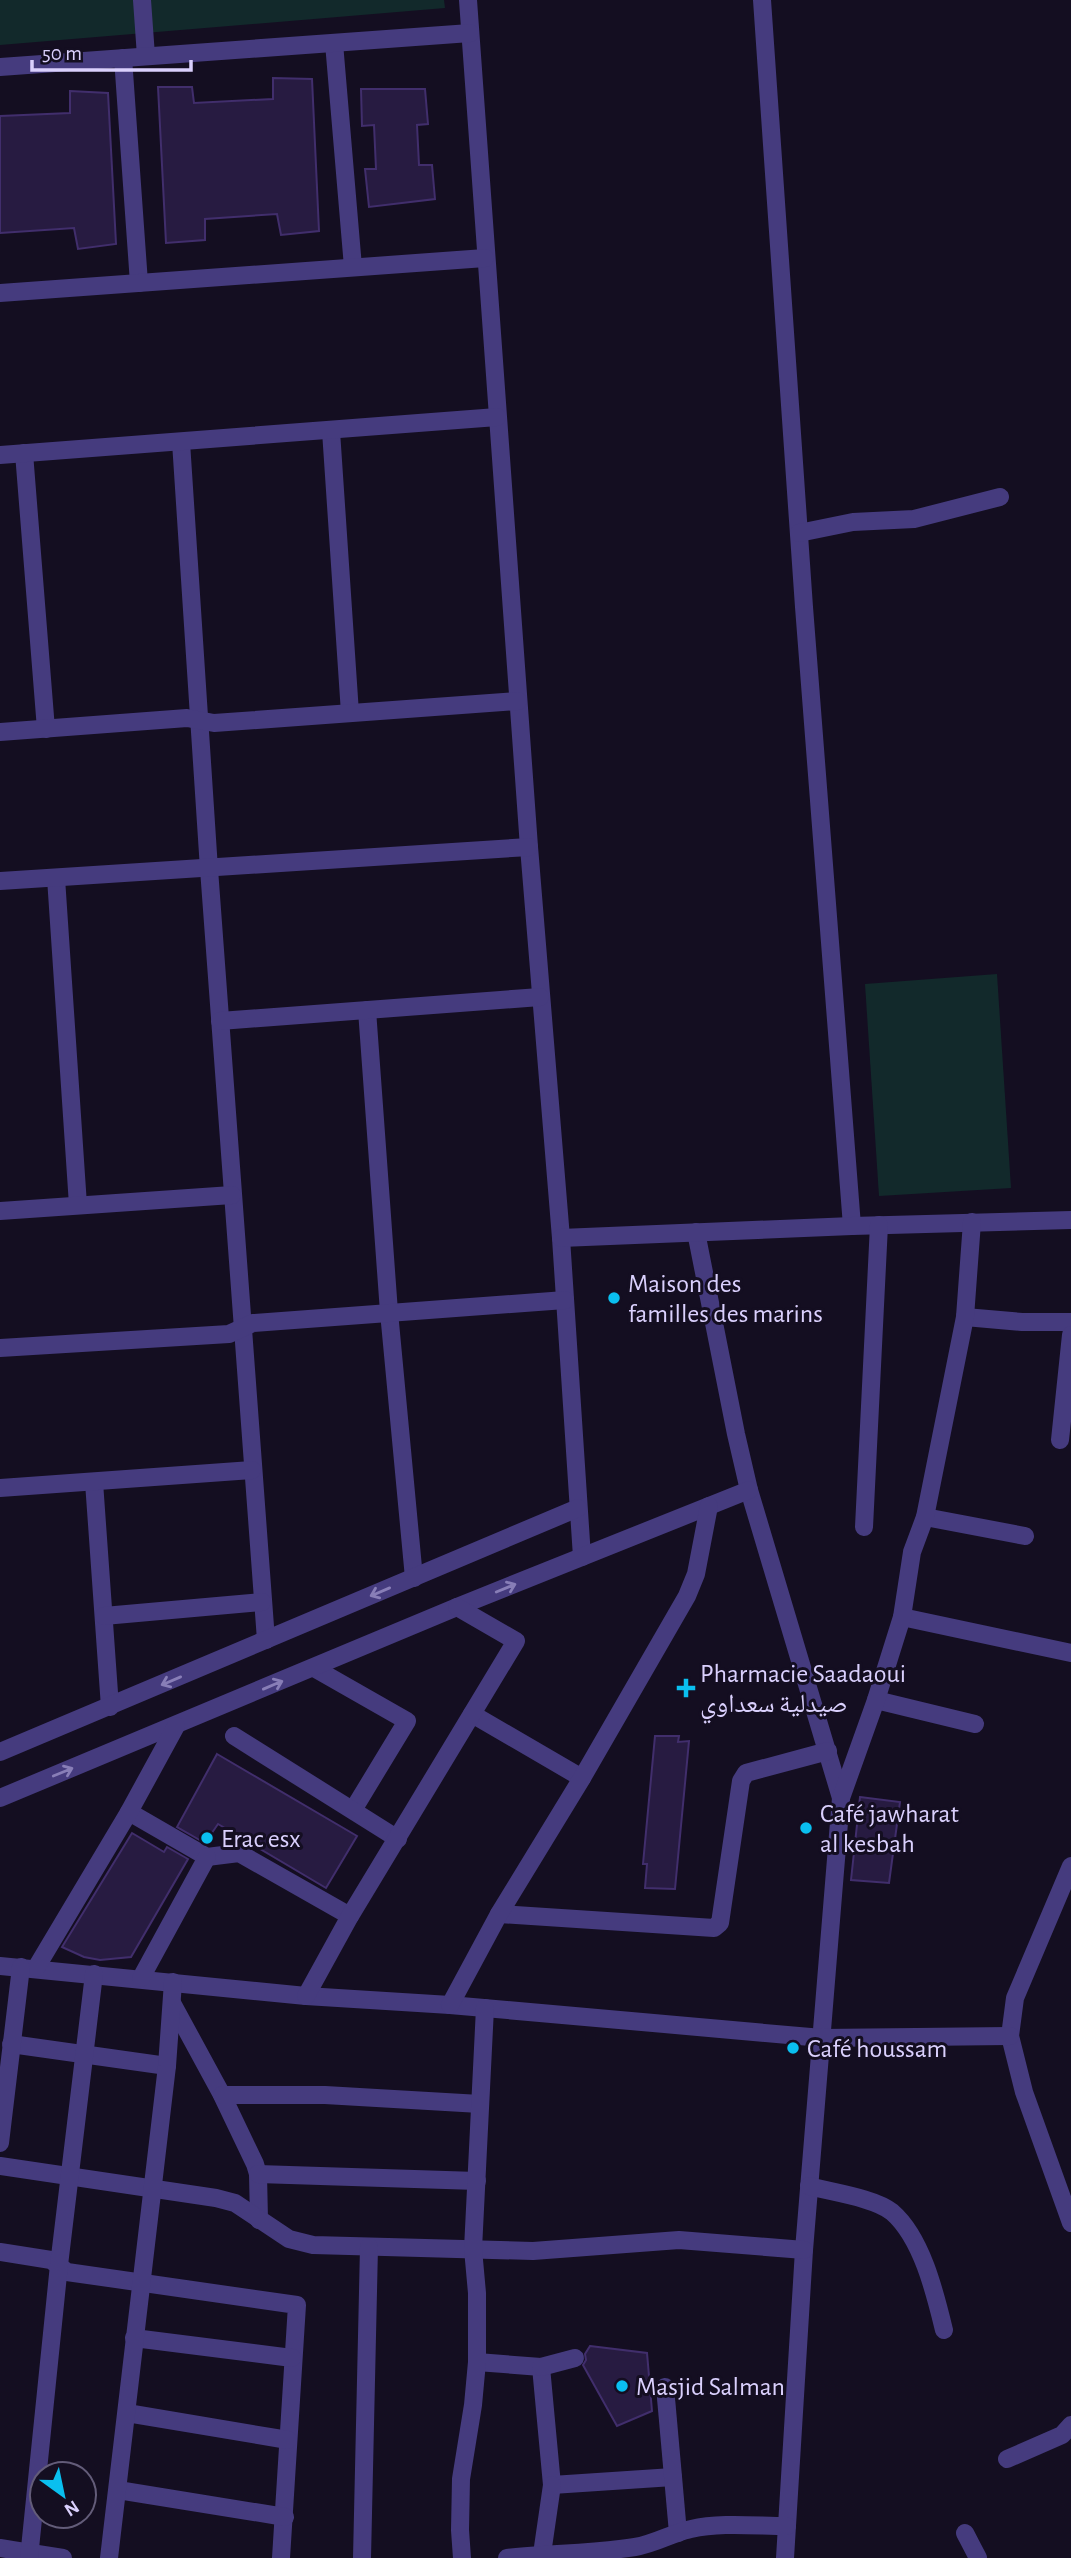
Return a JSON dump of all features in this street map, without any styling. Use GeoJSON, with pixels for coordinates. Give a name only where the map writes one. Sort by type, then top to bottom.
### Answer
{"type":"FeatureCollection","features":[{"type":"Feature","properties":{"kind":"street"},"geometry":{"type":"LineString","coordinates":[[142,0],[146,56]]}},
{"type":"Feature","properties":{"kind":"street"},"geometry":{"type":"LineString","coordinates":[[468,0],[540,997],[561,1238],[582,1557]]}},
{"type":"Feature","properties":{"kind":"street"},"geometry":{"type":"LineString","coordinates":[[762,0],[799,533],[852,1226]]}},
{"type":"Feature","properties":{"kind":"street"},"geometry":{"type":"LineString","coordinates":[[0,67],[470,33]]}},
{"type":"Feature","properties":{"kind":"street"},"geometry":{"type":"LineString","coordinates":[[334,43],[353,267]]}},
{"type":"Feature","properties":{"kind":"street"},"geometry":{"type":"LineString","coordinates":[[123,58],[139,283]]}},
{"type":"Feature","properties":{"kind":"street"},"geometry":{"type":"LineString","coordinates":[[0,293],[485,258]]}},
{"type":"Feature","properties":{"kind":"street"},"geometry":{"type":"LineString","coordinates":[[0,454],[498,417]]}},
{"type":"Feature","properties":{"kind":"street"},"geometry":{"type":"LineString","coordinates":[[331,431],[350,713]]}},
{"type":"Feature","properties":{"kind":"street"},"geometry":{"type":"LineString","coordinates":[[181,442],[201,720],[208,869],[266,1640]]}},
{"type":"Feature","properties":{"kind":"street"},"geometry":{"type":"LineString","coordinates":[[24,453],[46,729]]}},
{"type":"Feature","properties":{"kind":"street"},"geometry":{"type":"LineString","coordinates":[[799,533],[853,522],[914,519],[1000,498]]}},
{"type":"Feature","properties":{"kind":"street"},"geometry":{"type":"LineString","coordinates":[[0,732],[187,718],[214,723],[518,701]]}},
{"type":"Feature","properties":{"kind":"street"},"geometry":{"type":"LineString","coordinates":[[0,881],[529,848]]}},
{"type":"Feature","properties":{"kind":"street"},"geometry":{"type":"LineString","coordinates":[[56,878],[78,1205]]}},
{"type":"Feature","properties":{"kind":"street"},"geometry":{"type":"LineString","coordinates":[[220,1021],[540,997]]}},
{"type":"Feature","properties":{"kind":"street"},"geometry":{"type":"LineString","coordinates":[[367,1010],[389,1312],[414,1578]]}},
{"type":"Feature","properties":{"kind":"street"},"geometry":{"type":"LineString","coordinates":[[0,1211],[232,1195]]}},
{"type":"Feature","properties":{"kind":"street"},"geometry":{"type":"LineString","coordinates":[[561,1238],[1071,1220]]}},
{"type":"Feature","properties":{"kind":"street"},"geometry":{"type":"LineString","coordinates":[[785,2558],[804,2250],[841,1798],[876,1700],[901,1617],[912,1552],[925,1517],[965,1317],[972,1223]]}},
{"type":"Feature","properties":{"kind":"street"},"geometry":{"type":"LineString","coordinates":[[864,1527],[879,1225]]}},
{"type":"Feature","properties":{"kind":"street"},"geometry":{"type":"LineString","coordinates":[[696,1232],[733,1423],[749,1490],[841,1798]]}},
{"type":"Feature","properties":{"kind":"street"},"geometry":{"type":"LineString","coordinates":[[0,1348],[229,1334],[253,1323],[565,1300]]}},
{"type":"Feature","properties":{"kind":"street"},"geometry":{"type":"LineString","coordinates":[[965,1317],[1022,1322],[1071,1322]]}},
{"type":"Feature","properties":{"kind":"street"},"geometry":{"type":"LineString","coordinates":[[1060,1440],[1071,1335]]}},
{"type":"Feature","properties":{"kind":"street"},"geometry":{"type":"LineString","coordinates":[[0,1488],[252,1470]]}},
{"type":"Feature","properties":{"kind":"street"},"geometry":{"type":"LineString","coordinates":[[94,1482],[110,1707]]}},
{"type":"Feature","properties":{"kind":"street"},"geometry":{"type":"LineString","coordinates":[[0,1798],[457,1607],[749,1490]]}},
{"type":"Feature","properties":{"kind":"street"},"geometry":{"type":"LineString","coordinates":[[450,2005],[499,1914],[582,1778],[687,1596],[696,1574],[709,1506]]}},
{"type":"Feature","properties":{"kind":"street"},"geometry":{"type":"LineString","coordinates":[[0,1752],[579,1508]]}},
{"type":"Feature","properties":{"kind":"street"},"geometry":{"type":"LineString","coordinates":[[925,1517],[1026,1536]]}},
{"type":"Feature","properties":{"kind":"street"},"geometry":{"type":"LineString","coordinates":[[104,1616],[262,1602]]}},
{"type":"Feature","properties":{"kind":"street"},"geometry":{"type":"LineString","coordinates":[[306,1996],[350,1916],[516,1641],[457,1607]]}},
{"type":"Feature","properties":{"kind":"street"},"geometry":{"type":"LineString","coordinates":[[901,1617],[1071,1651]]}},
{"type":"Feature","properties":{"kind":"street"},"geometry":{"type":"LineString","coordinates":[[314,1668],[407,1721],[353,1810]]}},
{"type":"Feature","properties":{"kind":"street"},"geometry":{"type":"LineString","coordinates":[[876,1700],[975,1724]]}},
{"type":"Feature","properties":{"kind":"street"},"geometry":{"type":"LineString","coordinates":[[472,1714],[582,1778]]}},
{"type":"Feature","properties":{"kind":"street"},"geometry":{"type":"LineString","coordinates":[[0,2143],[4,2073],[28,1968],[129,1812],[176,1726]]}},
{"type":"Feature","properties":{"kind":"street"},"geometry":{"type":"LineString","coordinates":[[234,1735],[398,1839]]}},
{"type":"Feature","properties":{"kind":"street"},"geometry":{"type":"LineString","coordinates":[[499,1914],[714,1928],[720,1923],[741,1781],[747,1773],[828,1751]]}},
{"type":"Feature","properties":{"kind":"street"},"geometry":{"type":"LineString","coordinates":[[129,1812],[207,1857],[239,1853],[350,1916]]}},
{"type":"Feature","properties":{"kind":"street"},"geometry":{"type":"LineString","coordinates":[[141,1978],[207,1857]]}},
{"type":"Feature","properties":{"kind":"street"},"geometry":{"type":"LineString","coordinates":[[1071,1866],[1015,1998],[1010,2036],[1024,2092],[1071,2223]]}},
{"type":"Feature","properties":{"kind":"street"},"geometry":{"type":"LineString","coordinates":[[0,1966],[306,1996],[450,2005],[822,2038],[1010,2036]]}},
{"type":"Feature","properties":{"kind":"street"},"geometry":{"type":"LineString","coordinates":[[29,2555],[59,2265],[94,1974]]}},
{"type":"Feature","properties":{"kind":"street"},"geometry":{"type":"LineString","coordinates":[[109,2558],[167,2066],[173,1982]]}},
{"type":"Feature","properties":{"kind":"street"},"geometry":{"type":"LineString","coordinates":[[172,2003],[222,2095],[258,2174],[259,2220]]}},
{"type":"Feature","properties":{"kind":"street"},"geometry":{"type":"LineString","coordinates":[[462,2558],[461,2479],[477,2362],[477,2293],[473,2249],[485,2008]]}},
{"type":"Feature","properties":{"kind":"street"},"geometry":{"type":"LineString","coordinates":[[12,2044],[167,2066]]}},
{"type":"Feature","properties":{"kind":"street"},"geometry":{"type":"LineString","coordinates":[[222,2095],[325,2095],[480,2104]]}},
{"type":"Feature","properties":{"kind":"street"},"geometry":{"type":"LineString","coordinates":[[0,2165],[235,2203],[289,2239],[313,2245],[533,2250],[679,2240],[804,2250]]}},
{"type":"Feature","properties":{"kind":"street"},"geometry":{"type":"LineString","coordinates":[[258,2174],[477,2181]]}},
{"type":"Feature","properties":{"kind":"street"},"geometry":{"type":"LineString","coordinates":[[809,2186],[872,2202],[891,2211],[907,2231],[924,2263],[934,2288],[944,2330]]}},
{"type":"Feature","properties":{"kind":"street"},"geometry":{"type":"LineString","coordinates":[[362,2558],[369,2247]]}},
{"type":"Feature","properties":{"kind":"street"},"geometry":{"type":"LineString","coordinates":[[0,2252],[51,2260],[67,2272],[296,2305],[281,2558]]}},
{"type":"Feature","properties":{"kind":"street"},"geometry":{"type":"LineString","coordinates":[[134,2338],[292,2358]]}},
{"type":"Feature","properties":{"kind":"street"},"geometry":{"type":"LineString","coordinates":[[477,2362],[541,2367],[575,2357]]}},
{"type":"Feature","properties":{"kind":"street"},"geometry":{"type":"LineString","coordinates":[[541,2367],[552,2485],[542,2554]]}},
{"type":"Feature","properties":{"kind":"street"},"geometry":{"type":"LineString","coordinates":[[665,2387],[678,2533]]}},
{"type":"Feature","properties":{"kind":"street"},"geometry":{"type":"LineString","coordinates":[[127,2413],[288,2440]]}},
{"type":"Feature","properties":{"kind":"street"},"geometry":{"type":"LineString","coordinates":[[1007,2459],[1062,2435],[1071,2425]]}},
{"type":"Feature","properties":{"kind":"street"},"geometry":{"type":"LineString","coordinates":[[552,2485],[673,2477]]}},
{"type":"Feature","properties":{"kind":"street"},"geometry":{"type":"LineString","coordinates":[[118,2490],[285,2517]]}},
{"type":"Feature","properties":{"kind":"street"},"geometry":{"type":"LineString","coordinates":[[507,2558],[637,2547],[704,2527],[787,2526]]}},
{"type":"Feature","properties":{"kind":"street"},"geometry":{"type":"LineString","coordinates":[[965,2533],[978,2558]]}},
{"type":"Feature","properties":{"kind":"street"},"geometry":{"type":"LineString","coordinates":[[0,2548],[29,2555],[63,2558]]}},
{"type":"Feature","properties":{"kind":"green space"},"geometry":{"type":"Polygon","coordinates":[[[0,0],[444,0],[445,8],[0,45],[0,0]]]}},
{"type":"Feature","properties":{"kind":"green space"},"geometry":{"type":"Polygon","coordinates":[[[997,974],[1011,1188],[879,1196],[865,984],[997,974]]]}},
{"type":"Feature","properties":{"kind":"building"},"geometry":{"type":"Polygon","coordinates":[[[273,78],[312,79],[319,231],[281,235],[277,214],[205,219],[205,240],[166,243],[158,87],[192,87],[194,103],[273,99],[273,78]]]}},
{"type":"Feature","properties":{"kind":"building"},"geometry":{"type":"Polygon","coordinates":[[[361,89],[425,89],[428,124],[417,125],[419,165],[432,165],[435,199],[369,207],[365,169],[376,169],[374,125],[362,126],[361,89]]]}},
{"type":"Feature","properties":{"kind":"building"},"geometry":{"type":"Polygon","coordinates":[[[70,91],[108,93],[116,244],[78,249],[74,228],[0,233],[0,116],[70,113],[70,91]]]}},
{"type":"Feature","properties":{"kind":"building"},"geometry":{"type":"Polygon","coordinates":[[[655,1736],[679,1736],[678,1742],[689,1741],[675,1889],[645,1888],[647,1864],[643,1864],[655,1736]]]}},
{"type":"Feature","properties":{"kind":"building"},"geometry":{"type":"Polygon","coordinates":[[[217,1754],[357,1836],[326,1888],[218,1824],[205,1843],[177,1827],[217,1754]]]}},
{"type":"Feature","properties":{"kind":"building"},"geometry":{"type":"Polygon","coordinates":[[[860,1797],[900,1802],[889,1883],[851,1880],[860,1797]]]}},
{"type":"Feature","properties":{"kind":"building"},"geometry":{"type":"Polygon","coordinates":[[[132,1833],[164,1852],[167,1847],[188,1859],[131,1957],[100,1960],[84,1957],[62,1947],[132,1833]]]}},
{"type":"Feature","properties":{"kind":"building","name":"Masjid Salman"},"geometry":{"type":"Polygon","coordinates":[[[590,2346],[647,2353],[652,2411],[617,2426],[583,2365],[590,2346]]]}},
{"type":"Feature","properties":{"kind":"place","name":"Maison des familles des marins"},"geometry":{"type":"Point","coordinates":[614,1298]}},
{"type":"Feature","properties":{"kind":"place","name":"Pharmacie Saadaoui صيدلية سعداوي"},"geometry":{"type":"Point","coordinates":[686,1688]}},
{"type":"Feature","properties":{"kind":"place","name":"Café jawharat al kesbah"},"geometry":{"type":"Point","coordinates":[806,1828]}},
{"type":"Feature","properties":{"kind":"place","name":"Erac esx"},"geometry":{"type":"Point","coordinates":[207,1838]}},
{"type":"Feature","properties":{"kind":"place","name":"Café houssam"},"geometry":{"type":"Point","coordinates":[793,2048]}},
{"type":"Feature","properties":{"kind":"place","name":"Masjid Salman"},"geometry":{"type":"Point","coordinates":[622,2386]}}]}
